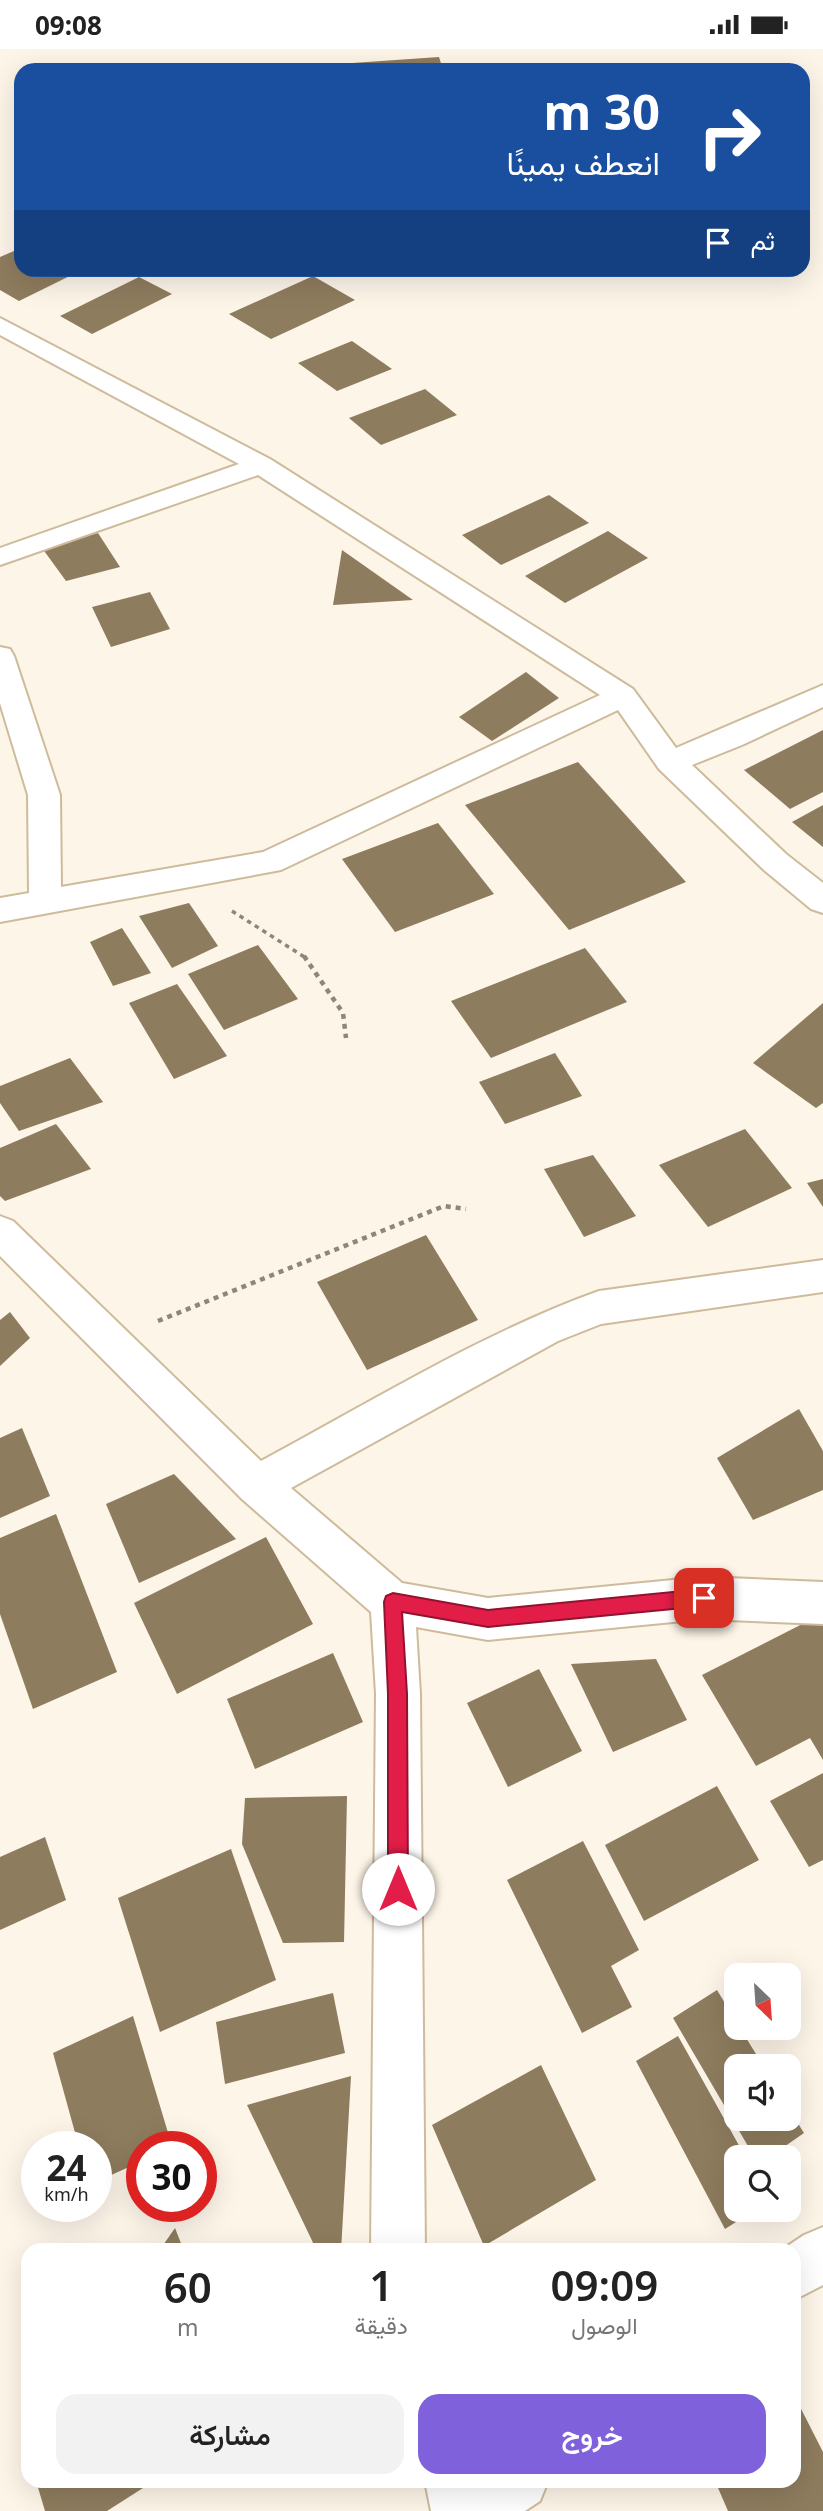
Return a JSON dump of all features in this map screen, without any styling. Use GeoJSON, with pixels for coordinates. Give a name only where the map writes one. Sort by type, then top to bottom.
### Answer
{"type":"FeatureCollection","features":[{"type":"Feature","properties":{"kind":"street"},"geometry":{"type":"LineString","coordinates":[[0,325],[261,465],[623,696],[670,762],[775,862],[823,901]]}},
{"type":"Feature","properties":{"kind":"street"},"geometry":{"type":"LineString","coordinates":[[0,557],[261,465]]}},
{"type":"Feature","properties":{"kind":"street"},"geometry":{"type":"LineString","coordinates":[[0,656],[44,795],[45,902]]}},
{"type":"Feature","properties":{"kind":"street"},"geometry":{"type":"LineString","coordinates":[[670,762],[731,738],[823,695]]}},
{"type":"Feature","properties":{"kind":"street"},"geometry":{"type":"LineString","coordinates":[[0,910],[270,862],[623,696]]}},
{"type":"Feature","properties":{"kind":"street"},"geometry":{"type":"LineString","coordinates":[[0,1232],[257,1485],[393,1602],[488,1619],[704,1598],[823,1603]]}},
{"type":"Feature","properties":{"kind":"street"},"geometry":{"type":"LineString","coordinates":[[257,1485],[544,1329],[599,1308],[823,1276]]}},
{"type":"Feature","properties":{"kind":"street"},"geometry":{"type":"LineString","coordinates":[[393,1602],[398,1694],[398,2243]]}},
{"type":"Feature","properties":{"kind":"street"},"geometry":{"type":"LineString","coordinates":[[801,2268],[823,2254]]}},
{"type":"Feature","properties":{"kind":"street"},"geometry":{"type":"LineString","coordinates":[[455,2488],[460,2511]]}},
{"type":"Feature","properties":{"kind":"street"},"geometry":{"type":"LineString","coordinates":[[475,2511],[510,2488]]}},
{"type":"Feature","properties":{"kind":"path"},"geometry":{"type":"LineString","coordinates":[[168,880],[236,913],[305,957],[343,1013],[346,1038]]}},
{"type":"Feature","properties":{"kind":"path"},"geometry":{"type":"LineString","coordinates":[[111,1340],[444,1206],[466,1209]]}},
{"type":"Feature","properties":{"kind":"building"},"geometry":{"type":"Polygon","coordinates":[[[439,57],[441,63],[352,63],[439,57]]]}},
{"type":"Feature","properties":{"kind":"building"},"geometry":{"type":"Polygon","coordinates":[[[14,251],[14,277],[68,277],[19,301],[0,290],[0,257],[14,251]]]}},
{"type":"Feature","properties":{"kind":"building"},"geometry":{"type":"Polygon","coordinates":[[[139,277],[172,294],[92,334],[60,316],[139,277]]]}},
{"type":"Feature","properties":{"kind":"building"},"geometry":{"type":"Polygon","coordinates":[[[311,277],[355,300],[271,339],[229,314],[311,277]]]}},
{"type":"Feature","properties":{"kind":"building"},"geometry":{"type":"Polygon","coordinates":[[[352,341],[392,369],[337,391],[298,363],[352,341]]]}},
{"type":"Feature","properties":{"kind":"building"},"geometry":{"type":"Polygon","coordinates":[[[425,389],[457,415],[381,445],[349,418],[425,389]]]}},
{"type":"Feature","properties":{"kind":"building"},"geometry":{"type":"Polygon","coordinates":[[[549,495],[589,523],[501,565],[462,535],[549,495]]]}},
{"type":"Feature","properties":{"kind":"building"},"geometry":{"type":"Polygon","coordinates":[[[608,531],[648,558],[565,603],[525,576],[608,531]]]}},
{"type":"Feature","properties":{"kind":"building"},"geometry":{"type":"Polygon","coordinates":[[[98,533],[120,567],[66,581],[42,548],[98,533]]]}},
{"type":"Feature","properties":{"kind":"building"},"geometry":{"type":"Polygon","coordinates":[[[342,550],[413,600],[333,605],[342,550]]]}},
{"type":"Feature","properties":{"kind":"building"},"geometry":{"type":"Polygon","coordinates":[[[150,592],[170,629],[111,647],[92,607],[150,592]]]}},
{"type":"Feature","properties":{"kind":"building"},"geometry":{"type":"Polygon","coordinates":[[[526,672],[559,698],[492,741],[459,717],[526,672]]]}},
{"type":"Feature","properties":{"kind":"building"},"geometry":{"type":"Polygon","coordinates":[[[823,730],[823,792],[790,809],[744,770],[823,730]]]}},
{"type":"Feature","properties":{"kind":"building"},"geometry":{"type":"Polygon","coordinates":[[[578,762],[686,882],[569,930],[465,805],[578,762]]]}},
{"type":"Feature","properties":{"kind":"building"},"geometry":{"type":"Polygon","coordinates":[[[823,805],[823,847],[792,822],[823,805]]]}},
{"type":"Feature","properties":{"kind":"building"},"geometry":{"type":"Polygon","coordinates":[[[438,823],[494,894],[395,932],[342,859],[438,823]]]}},
{"type":"Feature","properties":{"kind":"building"},"geometry":{"type":"Polygon","coordinates":[[[189,903],[218,946],[172,968],[139,916],[189,903]]]}},
{"type":"Feature","properties":{"kind":"building"},"geometry":{"type":"Polygon","coordinates":[[[122,928],[151,973],[113,986],[90,942],[122,928]]]}},
{"type":"Feature","properties":{"kind":"building"},"geometry":{"type":"Polygon","coordinates":[[[258,945],[298,999],[224,1030],[188,974],[258,945]]]}},
{"type":"Feature","properties":{"kind":"building"},"geometry":{"type":"Polygon","coordinates":[[[585,948],[627,1002],[491,1058],[451,1001],[585,948]]]}},
{"type":"Feature","properties":{"kind":"building"},"geometry":{"type":"Polygon","coordinates":[[[177,984],[227,1056],[174,1079],[129,1003],[177,984]]]}},
{"type":"Feature","properties":{"kind":"building"},"geometry":{"type":"Polygon","coordinates":[[[823,1003],[823,1103],[816,1108],[753,1063],[823,1003]]]}},
{"type":"Feature","properties":{"kind":"building"},"geometry":{"type":"Polygon","coordinates":[[[555,1053],[582,1096],[505,1124],[479,1082],[555,1053]]]}},
{"type":"Feature","properties":{"kind":"building"},"geometry":{"type":"Polygon","coordinates":[[[70,1058],[103,1102],[19,1131],[0,1103],[0,1086],[70,1058]]]}},
{"type":"Feature","properties":{"kind":"building"},"geometry":{"type":"Polygon","coordinates":[[[56,1124],[91,1169],[5,1201],[0,1196],[0,1148],[56,1124]]]}},
{"type":"Feature","properties":{"kind":"building"},"geometry":{"type":"Polygon","coordinates":[[[745,1129],[792,1188],[708,1227],[659,1165],[745,1129]]]}},
{"type":"Feature","properties":{"kind":"building"},"geometry":{"type":"Polygon","coordinates":[[[593,1155],[636,1216],[584,1237],[544,1169],[593,1155]]]}},
{"type":"Feature","properties":{"kind":"building"},"geometry":{"type":"Polygon","coordinates":[[[823,1179],[823,1207],[807,1183],[823,1179]]]}},
{"type":"Feature","properties":{"kind":"building"},"geometry":{"type":"Polygon","coordinates":[[[426,1235],[478,1320],[367,1370],[317,1282],[426,1235]]]}},
{"type":"Feature","properties":{"kind":"building"},"geometry":{"type":"Polygon","coordinates":[[[10,1312],[30,1338],[0,1366],[0,1320],[10,1312]]]}},
{"type":"Feature","properties":{"kind":"building"},"geometry":{"type":"Polygon","coordinates":[[[799,1409],[823,1451],[823,1490],[753,1520],[717,1458],[799,1409]]]}},
{"type":"Feature","properties":{"kind":"building"},"geometry":{"type":"Polygon","coordinates":[[[22,1428],[50,1496],[0,1518],[0,1438],[22,1428]]]}},
{"type":"Feature","properties":{"kind":"building"},"geometry":{"type":"Polygon","coordinates":[[[174,1474],[236,1539],[139,1583],[106,1504],[174,1474]]]}},
{"type":"Feature","properties":{"kind":"building"},"geometry":{"type":"Polygon","coordinates":[[[56,1514],[117,1672],[33,1709],[0,1614],[0,1538],[56,1514]]]}},
{"type":"Feature","properties":{"kind":"building"},"geometry":{"type":"Polygon","coordinates":[[[266,1537],[313,1624],[177,1694],[134,1603],[266,1537]]]}},
{"type":"Feature","properties":{"kind":"building"},"geometry":{"type":"Polygon","coordinates":[[[820,1615],[823,1620],[823,1760],[810,1738],[756,1766],[702,1675],[820,1615]]]}},
{"type":"Feature","properties":{"kind":"building"},"geometry":{"type":"Polygon","coordinates":[[[333,1653],[363,1722],[255,1769],[227,1699],[333,1653]]]}},
{"type":"Feature","properties":{"kind":"building"},"geometry":{"type":"Polygon","coordinates":[[[656,1659],[687,1720],[613,1752],[571,1664],[656,1659]]]}},
{"type":"Feature","properties":{"kind":"building"},"geometry":{"type":"Polygon","coordinates":[[[539,1669],[582,1751],[508,1787],[467,1703],[539,1669]]]}},
{"type":"Feature","properties":{"kind":"building"},"geometry":{"type":"Polygon","coordinates":[[[823,1773],[823,1860],[809,1867],[770,1801],[823,1773]]]}},
{"type":"Feature","properties":{"kind":"building"},"geometry":{"type":"Polygon","coordinates":[[[717,1786],[759,1860],[644,1921],[605,1845],[717,1786]]]}},
{"type":"Feature","properties":{"kind":"building"},"geometry":{"type":"Polygon","coordinates":[[[347,1796],[344,1942],[283,1943],[242,1844],[245,1798],[347,1796]]]}},
{"type":"Feature","properties":{"kind":"building"},"geometry":{"type":"Polygon","coordinates":[[[45,1837],[66,1900],[0,1930],[0,1857],[45,1837]]]}},
{"type":"Feature","properties":{"kind":"building"},"geometry":{"type":"Polygon","coordinates":[[[583,1841],[639,1950],[611,1966],[632,2007],[582,2033],[507,1880],[583,1841]]]}},
{"type":"Feature","properties":{"kind":"building"},"geometry":{"type":"Polygon","coordinates":[[[231,1849],[276,1980],[160,2032],[118,1898],[231,1849]]]}},
{"type":"Feature","properties":{"kind":"building"},"geometry":{"type":"Polygon","coordinates":[[[717,1990],[724,2002],[724,2041],[748,2041],[756,2054],[724,2054],[724,2105],[673,2018],[717,1990]]]}},
{"type":"Feature","properties":{"kind":"building"},"geometry":{"type":"Polygon","coordinates":[[[333,1993],[345,2053],[225,2084],[216,2022],[333,1993]]]}},
{"type":"Feature","properties":{"kind":"building"},"geometry":{"type":"Polygon","coordinates":[[[133,2016],[168,2131],[126,2131],[126,2168],[112,2175],[112,2131],[75,2131],[53,2053],[133,2016]]]}},
{"type":"Feature","properties":{"kind":"building"},"geometry":{"type":"Polygon","coordinates":[[[678,2036],[724,2119],[724,2131],[731,2131],[739,2145],[724,2145],[724,2222],[736,2222],[725,2229],[636,2061],[678,2036]]]}},
{"type":"Feature","properties":{"kind":"building"},"geometry":{"type":"Polygon","coordinates":[[[541,2065],[596,2180],[489,2243],[483,2243],[432,2125],[541,2065]]]}},
{"type":"Feature","properties":{"kind":"building"},"geometry":{"type":"Polygon","coordinates":[[[351,2076],[341,2243],[313,2243],[247,2105],[351,2076]]]}},
{"type":"Feature","properties":{"kind":"building"},"geometry":{"type":"Polygon","coordinates":[[[801,2128],[804,2133],[787,2145],[747,2145],[739,2131],[801,2131],[801,2128]]]}},
{"type":"Feature","properties":{"kind":"building"},"geometry":{"type":"Polygon","coordinates":[[[175,2228],[181,2243],[165,2243],[175,2228]]]}},
{"type":"Feature","properties":{"kind":"building"},"geometry":{"type":"Polygon","coordinates":[[[801,2409],[823,2452],[823,2511],[728,2511],[718,2488],[801,2488],[801,2409]]]}},
{"type":"Feature","properties":{"kind":"building"},"geometry":{"type":"Polygon","coordinates":[[[38,2488],[143,2488],[107,2511],[45,2511],[38,2488]]]}},
{"type":"Feature","properties":{"kind":"route"},"geometry":{"type":"LineString","coordinates":[[398,1889],[398,1694],[393,1602],[488,1619],[704,1598]]}}]}
